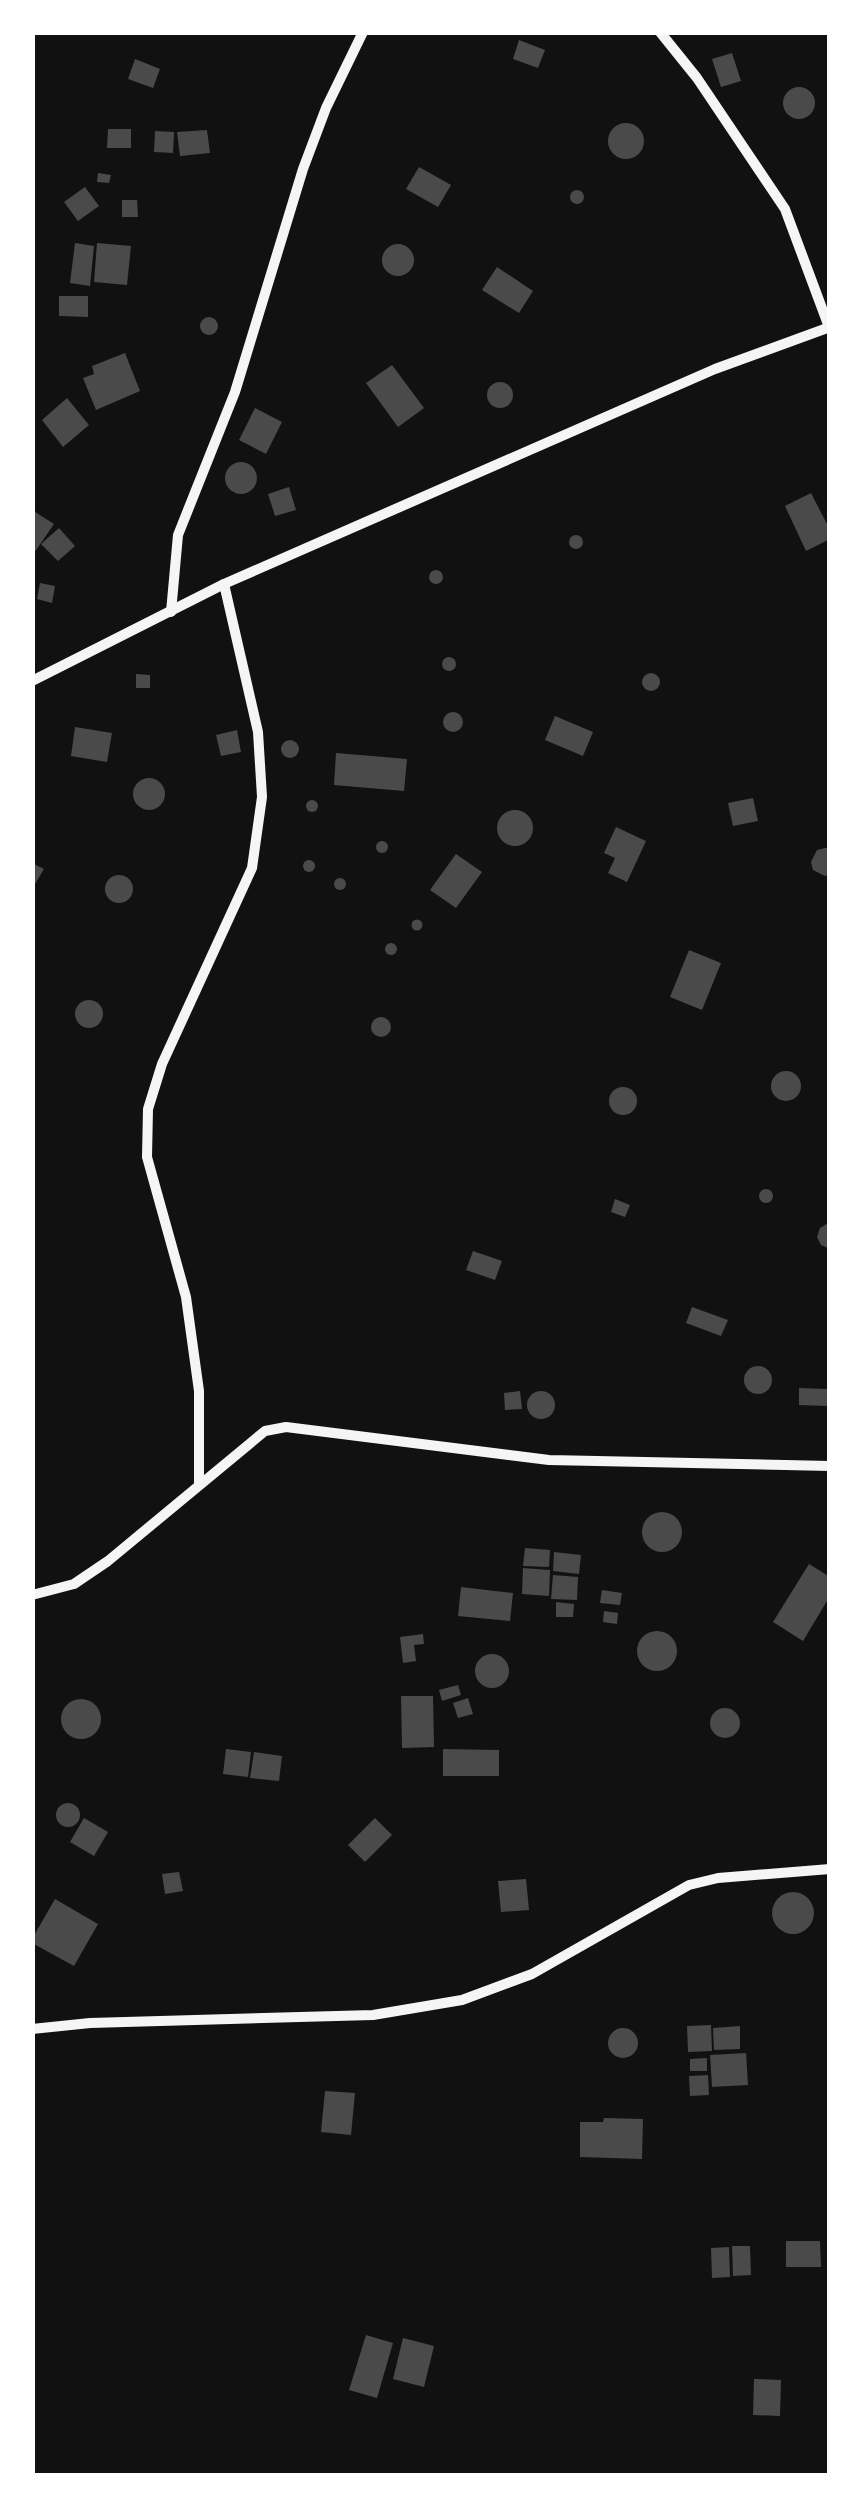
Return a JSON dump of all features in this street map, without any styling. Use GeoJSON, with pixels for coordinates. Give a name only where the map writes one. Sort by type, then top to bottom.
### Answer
{"type":"FeatureCollection","features":[{"type":"Feature","properties":{"kind":"street"},"geometry":{"type":"LineString","coordinates":[[171,612],[178,535],[235,392],[303,169],[326,108],[364,32]]}},
{"type":"Feature","properties":{"kind":"street"},"geometry":{"type":"LineString","coordinates":[[32,681],[224,584],[715,368],[829,327],[784,209],[697,78],[660,32]]}},
{"type":"Feature","properties":{"kind":"street"},"geometry":{"type":"LineString","coordinates":[[199,1485],[198,1392],[186,1298],[147,1157],[148,1109],[162,1064],[252,868],[262,797],[258,732],[224,584]]}},
{"type":"Feature","properties":{"kind":"street"},"geometry":{"type":"LineString","coordinates":[[32,1594],[74,1584],[108,1561],[264,1431],[286,1426],[548,1460],[830,1466]]}},
{"type":"Feature","properties":{"kind":"street"},"geometry":{"type":"LineString","coordinates":[[32,2029],[90,2023],[373,2015],[462,2000],[532,1974],[689,1885],[718,1878],[830,1870]]}},
{"type":"Feature","properties":{"kind":"building"},"geometry":{"type":"Polygon","coordinates":[[[519,40],[545,50],[538,68],[513,59],[519,40]]]}},
{"type":"Feature","properties":{"kind":"building"},"geometry":{"type":"Polygon","coordinates":[[[732,53],[741,81],[721,87],[712,59],[732,53]]]}},
{"type":"Feature","properties":{"kind":"building"},"geometry":{"type":"Polygon","coordinates":[[[135,59],[160,69],[153,88],[128,79],[135,59]]]}},
{"type":"Feature","properties":{"kind":"building"},"geometry":{"type":"Polygon","coordinates":[[[799,87],[810,92],[815,103],[810,114],[799,119],[788,114],[783,103],[788,92],[799,87]]]}},
{"type":"Feature","properties":{"kind":"building"},"geometry":{"type":"Polygon","coordinates":[[[626,123],[639,128],[644,141],[639,154],[626,159],[613,154],[608,141],[613,128],[626,123]]]}},
{"type":"Feature","properties":{"kind":"building"},"geometry":{"type":"Polygon","coordinates":[[[108,129],[131,129],[131,148],[107,148],[108,129]]]}},
{"type":"Feature","properties":{"kind":"building"},"geometry":{"type":"Polygon","coordinates":[[[207,130],[210,153],[180,156],[177,132],[207,130]]]}},
{"type":"Feature","properties":{"kind":"building"},"geometry":{"type":"Polygon","coordinates":[[[155,131],[174,132],[173,153],[154,152],[155,131]]]}},
{"type":"Feature","properties":{"kind":"building"},"geometry":{"type":"Polygon","coordinates":[[[419,167],[451,185],[438,207],[406,189],[419,167]]]}},
{"type":"Feature","properties":{"kind":"building"},"geometry":{"type":"Polygon","coordinates":[[[98,173],[111,175],[109,183],[97,182],[98,173]]]}},
{"type":"Feature","properties":{"kind":"building"},"geometry":{"type":"Polygon","coordinates":[[[85,187],[99,206],[78,221],[64,202],[85,187]]]}},
{"type":"Feature","properties":{"kind":"building"},"geometry":{"type":"Polygon","coordinates":[[[577,190],[584,197],[577,204],[570,197],[577,190]]]}},
{"type":"Feature","properties":{"kind":"building"},"geometry":{"type":"Polygon","coordinates":[[[122,200],[137,200],[138,217],[122,217],[122,200]]]}},
{"type":"Feature","properties":{"kind":"building"},"geometry":{"type":"Polygon","coordinates":[[[75,243],[94,246],[90,286],[70,283],[75,243]]]}},
{"type":"Feature","properties":{"kind":"building"},"geometry":{"type":"Polygon","coordinates":[[[97,243],[131,246],[127,285],[94,282],[97,243]]]}},
{"type":"Feature","properties":{"kind":"building"},"geometry":{"type":"Polygon","coordinates":[[[398,244],[409,249],[414,260],[409,271],[398,276],[387,271],[382,260],[387,249],[398,244]]]}},
{"type":"Feature","properties":{"kind":"building"},"geometry":{"type":"Polygon","coordinates":[[[497,267],[533,291],[519,313],[482,290],[497,267]]]}},
{"type":"Feature","properties":{"kind":"building"},"geometry":{"type":"Polygon","coordinates":[[[59,296],[88,296],[88,317],[59,316],[59,296]]]}},
{"type":"Feature","properties":{"kind":"building"},"geometry":{"type":"Polygon","coordinates":[[[209,317],[216,319],[216,333],[209,335],[202,333],[200,326],[202,319],[209,317]]]}},
{"type":"Feature","properties":{"kind":"building"},"geometry":{"type":"Polygon","coordinates":[[[125,353],[140,391],[96,410],[83,378],[94,374],[92,366],[125,353]]]}},
{"type":"Feature","properties":{"kind":"building"},"geometry":{"type":"Polygon","coordinates":[[[392,365],[424,408],[398,427],[366,383],[392,365]]]}},
{"type":"Feature","properties":{"kind":"building"},"geometry":{"type":"Polygon","coordinates":[[[500,382],[509,386],[513,395],[509,404],[500,408],[491,404],[487,395],[491,386],[500,382]]]}},
{"type":"Feature","properties":{"kind":"building"},"geometry":{"type":"Polygon","coordinates":[[[67,398],[89,425],[63,447],[42,420],[67,398]]]}},
{"type":"Feature","properties":{"kind":"building"},"geometry":{"type":"Polygon","coordinates":[[[255,408],[282,422],[266,454],[239,440],[255,408]]]}},
{"type":"Feature","properties":{"kind":"building"},"geometry":{"type":"Polygon","coordinates":[[[241,462],[252,467],[257,478],[252,489],[241,494],[230,489],[225,478],[230,467],[241,462]]]}},
{"type":"Feature","properties":{"kind":"building"},"geometry":{"type":"Polygon","coordinates":[[[289,487],[296,510],[275,516],[268,494],[289,487]]]}},
{"type":"Feature","properties":{"kind":"building"},"geometry":{"type":"Polygon","coordinates":[[[811,493],[830,530],[830,539],[806,551],[785,506],[811,493]]]}},
{"type":"Feature","properties":{"kind":"building"},"geometry":{"type":"Polygon","coordinates":[[[32,510],[54,524],[32,556],[32,510]]]}},
{"type":"Feature","properties":{"kind":"building"},"geometry":{"type":"Polygon","coordinates":[[[59,528],[75,546],[58,561],[41,544],[59,528]]]}},
{"type":"Feature","properties":{"kind":"building"},"geometry":{"type":"Polygon","coordinates":[[[576,535],[583,542],[576,549],[569,542],[576,535]]]}},
{"type":"Feature","properties":{"kind":"building"},"geometry":{"type":"Polygon","coordinates":[[[436,570],[443,577],[436,584],[429,577],[436,570]]]}},
{"type":"Feature","properties":{"kind":"building"},"geometry":{"type":"Polygon","coordinates":[[[40,583],[55,586],[52,603],[37,599],[40,583]]]}},
{"type":"Feature","properties":{"kind":"building"},"geometry":{"type":"Polygon","coordinates":[[[449,657],[456,664],[449,671],[442,664],[449,657]]]}},
{"type":"Feature","properties":{"kind":"building"},"geometry":{"type":"Polygon","coordinates":[[[651,673],[660,682],[651,691],[642,682],[651,673]]]}},
{"type":"Feature","properties":{"kind":"building"},"geometry":{"type":"Polygon","coordinates":[[[136,674],[150,675],[150,688],[136,688],[136,674]]]}},
{"type":"Feature","properties":{"kind":"building"},"geometry":{"type":"Polygon","coordinates":[[[453,712],[463,722],[453,732],[443,722],[453,712]]]}},
{"type":"Feature","properties":{"kind":"building"},"geometry":{"type":"Polygon","coordinates":[[[555,716],[593,732],[583,756],[545,740],[555,716]]]}},
{"type":"Feature","properties":{"kind":"building"},"geometry":{"type":"Polygon","coordinates":[[[75,727],[112,733],[107,762],[71,756],[75,727]]]}},
{"type":"Feature","properties":{"kind":"building"},"geometry":{"type":"Polygon","coordinates":[[[237,730],[241,752],[221,756],[216,735],[237,730]]]}},
{"type":"Feature","properties":{"kind":"building"},"geometry":{"type":"Polygon","coordinates":[[[290,740],[299,749],[290,758],[281,749],[290,740]]]}},
{"type":"Feature","properties":{"kind":"building"},"geometry":{"type":"Polygon","coordinates":[[[336,753],[407,759],[404,791],[334,785],[336,753]]]}},
{"type":"Feature","properties":{"kind":"building"},"geometry":{"type":"Polygon","coordinates":[[[149,778],[160,783],[165,794],[160,805],[149,810],[138,805],[133,794],[138,783],[149,778]]]}},
{"type":"Feature","properties":{"kind":"building"},"geometry":{"type":"Polygon","coordinates":[[[753,798],[758,821],[733,826],[728,803],[753,798]]]}},
{"type":"Feature","properties":{"kind":"building"},"geometry":{"type":"Polygon","coordinates":[[[312,800],[318,806],[312,812],[306,806],[312,800]]]}},
{"type":"Feature","properties":{"kind":"building"},"geometry":{"type":"Polygon","coordinates":[[[515,810],[528,815],[533,828],[528,841],[515,846],[502,841],[497,828],[502,815],[515,810]]]}},
{"type":"Feature","properties":{"kind":"building"},"geometry":{"type":"Polygon","coordinates":[[[616,827],[646,841],[627,882],[608,873],[615,858],[604,853],[616,827]]]}},
{"type":"Feature","properties":{"kind":"building"},"geometry":{"type":"Polygon","coordinates":[[[382,841],[388,847],[382,853],[376,847],[382,841]]]}},
{"type":"Feature","properties":{"kind":"building"},"geometry":{"type":"Polygon","coordinates":[[[830,848],[830,874],[825,876],[813,870],[811,862],[817,850],[830,848]]]}},
{"type":"Feature","properties":{"kind":"building"},"geometry":{"type":"Polygon","coordinates":[[[456,854],[482,872],[456,908],[430,890],[456,854]]]}},
{"type":"Feature","properties":{"kind":"building"},"geometry":{"type":"Polygon","coordinates":[[[309,860],[315,866],[309,872],[303,866],[309,860]]]}},
{"type":"Feature","properties":{"kind":"building"},"geometry":{"type":"Polygon","coordinates":[[[32,863],[44,869],[32,889],[32,863]]]}},
{"type":"Feature","properties":{"kind":"building"},"geometry":{"type":"Polygon","coordinates":[[[119,875],[129,879],[133,889],[129,899],[119,903],[109,899],[105,889],[109,879],[119,875]]]}},
{"type":"Feature","properties":{"kind":"building"},"geometry":{"type":"Polygon","coordinates":[[[340,878],[346,884],[340,890],[334,884],[340,878]]]}},
{"type":"Feature","properties":{"kind":"building"},"geometry":{"type":"Polygon","coordinates":[[[417,919],[423,925],[417,931],[411,925],[417,919]]]}},
{"type":"Feature","properties":{"kind":"building"},"geometry":{"type":"Polygon","coordinates":[[[391,943],[397,949],[391,955],[385,949],[391,943]]]}},
{"type":"Feature","properties":{"kind":"building"},"geometry":{"type":"Polygon","coordinates":[[[689,950],[721,963],[702,1010],[670,997],[689,950]]]}},
{"type":"Feature","properties":{"kind":"building"},"geometry":{"type":"Polygon","coordinates":[[[89,1000],[99,1004],[103,1014],[99,1024],[89,1028],[79,1024],[75,1014],[79,1004],[89,1000]]]}},
{"type":"Feature","properties":{"kind":"building"},"geometry":{"type":"Polygon","coordinates":[[[381,1017],[391,1027],[381,1037],[371,1027],[381,1017]]]}},
{"type":"Feature","properties":{"kind":"building"},"geometry":{"type":"Polygon","coordinates":[[[786,1071],[800,1080],[801,1086],[792,1100],[786,1101],[772,1092],[771,1086],[780,1072],[786,1071]]]}},
{"type":"Feature","properties":{"kind":"building"},"geometry":{"type":"Polygon","coordinates":[[[623,1087],[633,1091],[637,1101],[633,1111],[623,1115],[613,1111],[609,1101],[613,1091],[623,1087]]]}},
{"type":"Feature","properties":{"kind":"building"},"geometry":{"type":"Polygon","coordinates":[[[766,1189],[773,1196],[766,1203],[759,1196],[766,1189]]]}},
{"type":"Feature","properties":{"kind":"building"},"geometry":{"type":"Polygon","coordinates":[[[615,1199],[630,1205],[625,1217],[611,1212],[615,1199]]]}},
{"type":"Feature","properties":{"kind":"building"},"geometry":{"type":"Polygon","coordinates":[[[830,1222],[830,1249],[821,1245],[817,1237],[820,1228],[830,1222]]]}},
{"type":"Feature","properties":{"kind":"building"},"geometry":{"type":"Polygon","coordinates":[[[473,1251],[502,1261],[495,1280],[466,1270],[473,1251]]]}},
{"type":"Feature","properties":{"kind":"building"},"geometry":{"type":"Polygon","coordinates":[[[692,1307],[728,1320],[721,1336],[686,1323],[692,1307]]]}},
{"type":"Feature","properties":{"kind":"building"},"geometry":{"type":"Polygon","coordinates":[[[758,1366],[768,1370],[772,1380],[768,1390],[758,1394],[748,1390],[744,1380],[748,1370],[758,1366]]]}},
{"type":"Feature","properties":{"kind":"building"},"geometry":{"type":"Polygon","coordinates":[[[799,1388],[827,1389],[827,1406],[799,1405],[799,1388]]]}},
{"type":"Feature","properties":{"kind":"building"},"geometry":{"type":"Polygon","coordinates":[[[520,1391],[522,1409],[505,1410],[504,1393],[520,1391]]]}},
{"type":"Feature","properties":{"kind":"building"},"geometry":{"type":"Polygon","coordinates":[[[541,1391],[551,1395],[555,1405],[551,1415],[541,1419],[531,1415],[527,1405],[531,1395],[541,1391]]]}},
{"type":"Feature","properties":{"kind":"building"},"geometry":{"type":"Polygon","coordinates":[[[662,1512],[676,1518],[682,1532],[676,1546],[662,1552],[648,1546],[642,1532],[648,1518],[662,1512]]]}},
{"type":"Feature","properties":{"kind":"building"},"geometry":{"type":"Polygon","coordinates":[[[525,1548],[550,1550],[549,1567],[523,1566],[525,1548]]]}},
{"type":"Feature","properties":{"kind":"building"},"geometry":{"type":"Polygon","coordinates":[[[554,1552],[581,1555],[579,1574],[553,1571],[554,1552]]]}},
{"type":"Feature","properties":{"kind":"building"},"geometry":{"type":"Polygon","coordinates":[[[809,1564],[830,1577],[830,1596],[803,1641],[773,1622],[809,1564]]]}},
{"type":"Feature","properties":{"kind":"building"},"geometry":{"type":"Polygon","coordinates":[[[523,1568],[550,1570],[549,1596],[522,1594],[523,1568]]]}},
{"type":"Feature","properties":{"kind":"building"},"geometry":{"type":"Polygon","coordinates":[[[553,1575],[578,1577],[577,1600],[551,1599],[553,1575]]]}},
{"type":"Feature","properties":{"kind":"building"},"geometry":{"type":"Polygon","coordinates":[[[461,1587],[513,1593],[510,1621],[458,1616],[461,1587]]]}},
{"type":"Feature","properties":{"kind":"building"},"geometry":{"type":"Polygon","coordinates":[[[602,1590],[622,1593],[620,1605],[600,1603],[602,1590]]]}},
{"type":"Feature","properties":{"kind":"building"},"geometry":{"type":"Polygon","coordinates":[[[556,1602],[574,1604],[573,1617],[556,1617],[556,1602]]]}},
{"type":"Feature","properties":{"kind":"building"},"geometry":{"type":"Polygon","coordinates":[[[604,1611],[618,1613],[617,1624],[603,1622],[604,1611]]]}},
{"type":"Feature","properties":{"kind":"building"},"geometry":{"type":"Polygon","coordinates":[[[657,1631],[671,1637],[677,1651],[671,1665],[657,1671],[643,1665],[637,1651],[643,1637],[657,1631]]]}},
{"type":"Feature","properties":{"kind":"building"},"geometry":{"type":"Polygon","coordinates":[[[423,1634],[424,1644],[414,1645],[416,1661],[403,1663],[400,1637],[423,1634]]]}},
{"type":"Feature","properties":{"kind":"building"},"geometry":{"type":"Polygon","coordinates":[[[492,1654],[504,1659],[509,1671],[504,1683],[492,1688],[480,1683],[475,1671],[480,1659],[492,1654]]]}},
{"type":"Feature","properties":{"kind":"building"},"geometry":{"type":"Polygon","coordinates":[[[458,1685],[461,1695],[442,1701],[439,1690],[458,1685]]]}},
{"type":"Feature","properties":{"kind":"building"},"geometry":{"type":"Polygon","coordinates":[[[401,1696],[433,1696],[434,1747],[402,1748],[401,1696]]]}},
{"type":"Feature","properties":{"kind":"building"},"geometry":{"type":"Polygon","coordinates":[[[468,1698],[473,1714],[458,1718],[453,1703],[468,1698]]]}},
{"type":"Feature","properties":{"kind":"building"},"geometry":{"type":"Polygon","coordinates":[[[81,1699],[95,1705],[101,1719],[95,1733],[81,1739],[67,1733],[61,1719],[67,1705],[81,1699]]]}},
{"type":"Feature","properties":{"kind":"building"},"geometry":{"type":"Polygon","coordinates":[[[725,1708],[736,1712],[740,1723],[736,1734],[725,1738],[714,1734],[710,1723],[714,1712],[725,1708]]]}},
{"type":"Feature","properties":{"kind":"building"},"geometry":{"type":"Polygon","coordinates":[[[226,1749],[251,1752],[248,1777],[223,1774],[226,1749]]]}},
{"type":"Feature","properties":{"kind":"building"},"geometry":{"type":"Polygon","coordinates":[[[443,1749],[499,1750],[499,1776],[443,1776],[443,1749]]]}},
{"type":"Feature","properties":{"kind":"building"},"geometry":{"type":"Polygon","coordinates":[[[254,1752],[282,1756],[279,1781],[250,1778],[254,1752]]]}},
{"type":"Feature","properties":{"kind":"building"},"geometry":{"type":"Polygon","coordinates":[[[68,1803],[80,1815],[68,1827],[56,1815],[68,1803]]]}},
{"type":"Feature","properties":{"kind":"building"},"geometry":{"type":"Polygon","coordinates":[[[84,1818],[108,1832],[94,1856],[70,1842],[84,1818]]]}},
{"type":"Feature","properties":{"kind":"building"},"geometry":{"type":"Polygon","coordinates":[[[375,1818],[392,1835],[365,1862],[348,1845],[375,1818]]]}},
{"type":"Feature","properties":{"kind":"building"},"geometry":{"type":"Polygon","coordinates":[[[179,1872],[183,1891],[165,1894],[162,1874],[179,1872]]]}},
{"type":"Feature","properties":{"kind":"building"},"geometry":{"type":"Polygon","coordinates":[[[526,1879],[529,1910],[501,1912],[498,1881],[526,1879]]]}},
{"type":"Feature","properties":{"kind":"building"},"geometry":{"type":"Polygon","coordinates":[[[793,1892],[808,1898],[814,1913],[808,1928],[793,1934],[778,1928],[772,1913],[778,1898],[793,1892]]]}},
{"type":"Feature","properties":{"kind":"building"},"geometry":{"type":"Polygon","coordinates":[[[55,1899],[98,1924],[74,1966],[32,1943],[55,1899]]]}},
{"type":"Feature","properties":{"kind":"building"},"geometry":{"type":"Polygon","coordinates":[[[711,2025],[712,2051],[688,2052],[687,2026],[711,2025]]]}},
{"type":"Feature","properties":{"kind":"building"},"geometry":{"type":"Polygon","coordinates":[[[740,2026],[740,2049],[714,2050],[713,2028],[740,2026]]]}},
{"type":"Feature","properties":{"kind":"building"},"geometry":{"type":"Polygon","coordinates":[[[623,2028],[634,2032],[638,2043],[634,2054],[623,2058],[612,2054],[608,2043],[612,2032],[623,2028]]]}},
{"type":"Feature","properties":{"kind":"building"},"geometry":{"type":"Polygon","coordinates":[[[746,2053],[748,2085],[712,2087],[710,2055],[746,2053]]]}},
{"type":"Feature","properties":{"kind":"building"},"geometry":{"type":"Polygon","coordinates":[[[707,2058],[707,2071],[690,2071],[690,2059],[707,2058]]]}},
{"type":"Feature","properties":{"kind":"building"},"geometry":{"type":"Polygon","coordinates":[[[708,2075],[709,2095],[690,2096],[689,2076],[708,2075]]]}},
{"type":"Feature","properties":{"kind":"building"},"geometry":{"type":"Polygon","coordinates":[[[325,2091],[355,2093],[351,2135],[321,2132],[325,2091]]]}},
{"type":"Feature","properties":{"kind":"building"},"geometry":{"type":"Polygon","coordinates":[[[604,2118],[643,2119],[642,2159],[580,2157],[580,2122],[603,2122],[604,2118]]]}},
{"type":"Feature","properties":{"kind":"building"},"geometry":{"type":"Polygon","coordinates":[[[786,2241],[820,2241],[821,2267],[786,2267],[786,2241]]]}},
{"type":"Feature","properties":{"kind":"building"},"geometry":{"type":"Polygon","coordinates":[[[732,2246],[750,2246],[751,2275],[733,2276],[732,2246]]]}},
{"type":"Feature","properties":{"kind":"building"},"geometry":{"type":"Polygon","coordinates":[[[729,2247],[730,2277],[712,2278],[711,2248],[729,2247]]]}},
{"type":"Feature","properties":{"kind":"building"},"geometry":{"type":"Polygon","coordinates":[[[366,2335],[393,2343],[377,2398],[349,2390],[366,2335]]]}},
{"type":"Feature","properties":{"kind":"building"},"geometry":{"type":"Polygon","coordinates":[[[403,2338],[434,2346],[424,2387],[393,2379],[403,2338]]]}},
{"type":"Feature","properties":{"kind":"building"},"geometry":{"type":"Polygon","coordinates":[[[754,2379],[781,2380],[780,2416],[753,2415],[754,2379]]]}}]}
